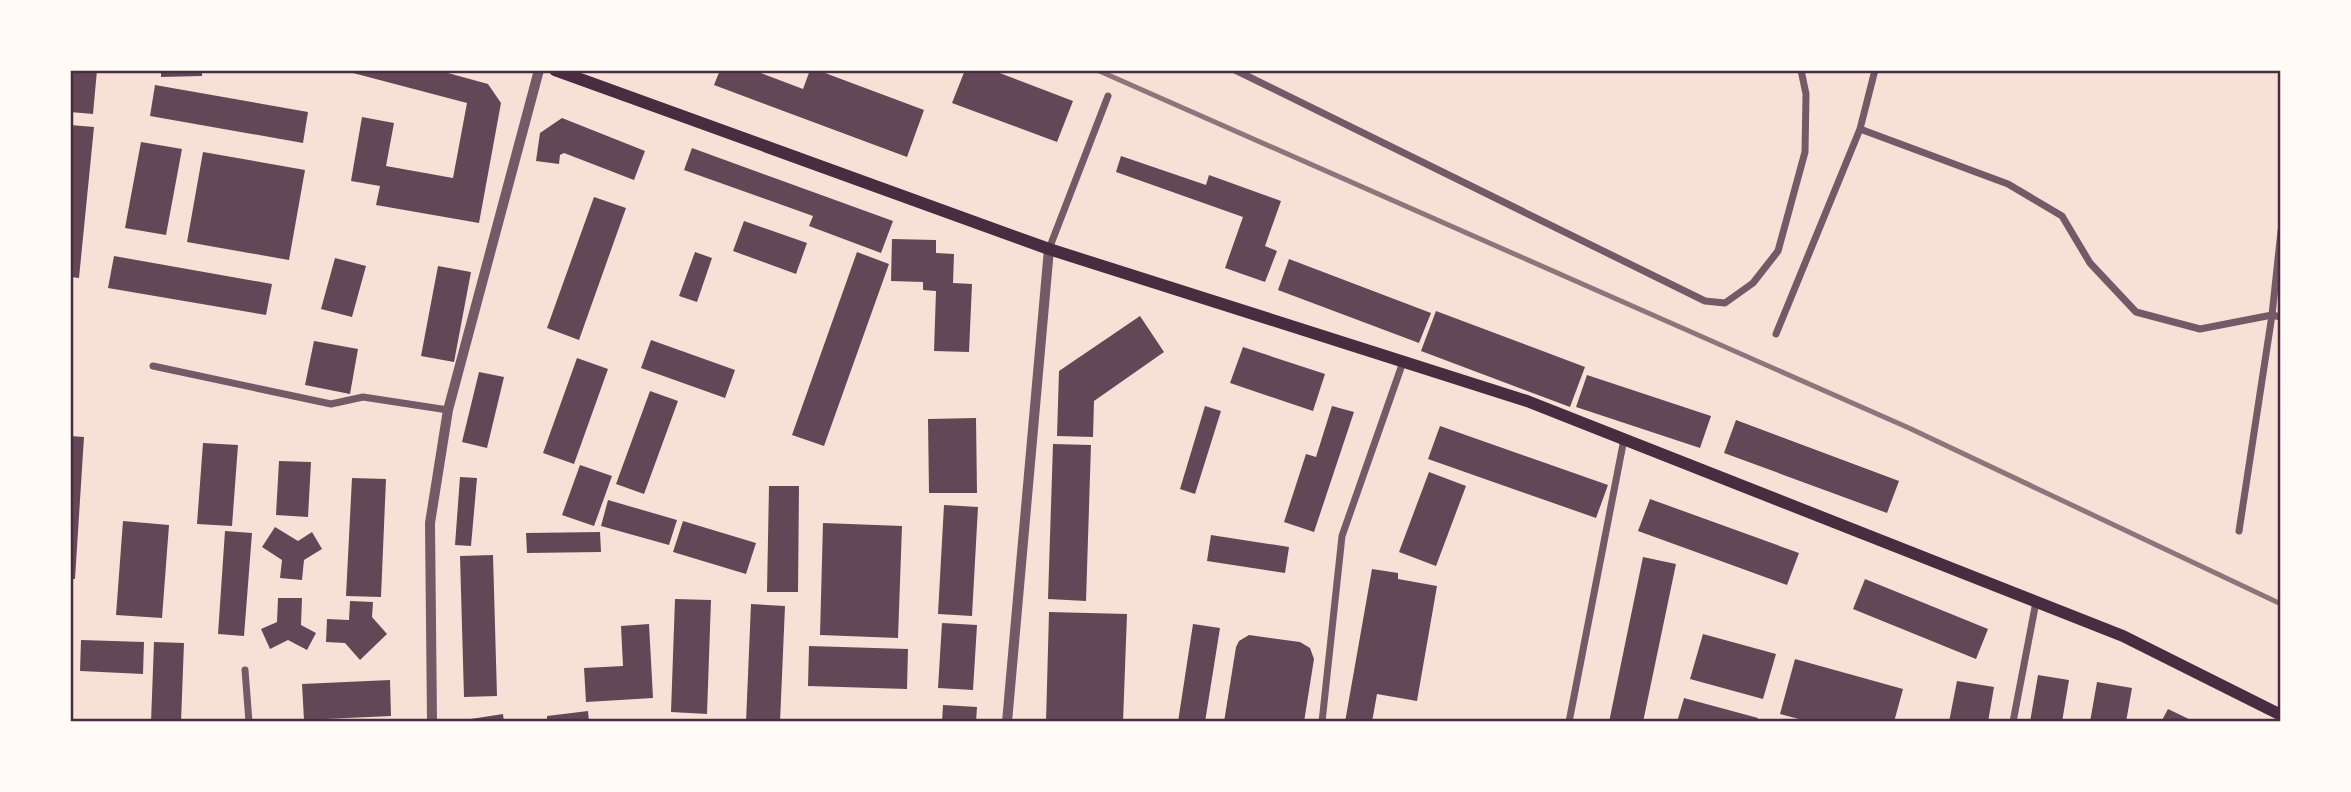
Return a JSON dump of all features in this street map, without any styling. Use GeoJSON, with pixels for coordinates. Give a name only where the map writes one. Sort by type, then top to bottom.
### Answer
{"type":"FeatureCollection","features":[{"type":"Feature","properties":{"kind":"main road"},"geometry":{"type":"LineString","coordinates":[[555,70],[1049,249],[1527,401],[2123,636],[2281,715]]}},
{"type":"Feature","properties":{"kind":"street"},"geometry":{"type":"LineString","coordinates":[[432,722],[430,523],[447,410],[540,70]]}},
{"type":"Feature","properties":{"kind":"street"},"geometry":{"type":"LineString","coordinates":[[1235,70],[1705,301],[1725,303],[1753,283],[1778,251],[1805,152],[1806,94],[1801,70]]}},
{"type":"Feature","properties":{"kind":"street"},"geometry":{"type":"LineString","coordinates":[[1776,334],[1860,129],[1875,70]]}},
{"type":"Feature","properties":{"kind":"street"},"geometry":{"type":"LineString","coordinates":[[1007,722],[1049,249],[1108,96]]}},
{"type":"Feature","properties":{"kind":"street"},"geometry":{"type":"LineString","coordinates":[[1860,129],[2008,184],[2062,216],[2090,263],[2136,312],[2200,329],[2272,315],[2281,317]]}},
{"type":"Feature","properties":{"kind":"street"},"geometry":{"type":"LineString","coordinates":[[2239,531],[2272,315],[2281,231]]}},
{"type":"Feature","properties":{"kind":"street"},"geometry":{"type":"LineString","coordinates":[[1322,722],[1342,536],[1403,362]]}},
{"type":"Feature","properties":{"kind":"street"},"geometry":{"type":"LineString","coordinates":[[153,366],[331,404],[363,397],[447,410]]}},
{"type":"Feature","properties":{"kind":"street"},"geometry":{"type":"LineString","coordinates":[[1569,722],[1624,439]]}},
{"type":"Feature","properties":{"kind":"street"},"geometry":{"type":"LineString","coordinates":[[2013,722],[2036,602]]}},
{"type":"Feature","properties":{"kind":"street"},"geometry":{"type":"LineString","coordinates":[[245,670],[249,722]]}},
{"type":"Feature","properties":{"kind":"building"},"geometry":{"type":"Polygon","coordinates":[[[70,70],[97,70],[93,114],[70,112],[70,70]]]}},
{"type":"Feature","properties":{"kind":"building"},"geometry":{"type":"Polygon","coordinates":[[[161,70],[202,70],[202,76],[161,77],[161,70]]]}},
{"type":"Feature","properties":{"kind":"building"},"geometry":{"type":"Polygon","coordinates":[[[354,70],[449,70],[448,73],[488,84],[501,103],[479,223],[376,205],[380,186],[351,181],[362,117],[394,123],[386,166],[453,178],[467,103],[353,73],[354,70]]]}},
{"type":"Feature","properties":{"kind":"building"},"geometry":{"type":"Polygon","coordinates":[[[720,70],[753,70],[803,89],[810,70],[817,70],[924,110],[907,157],[714,85],[720,70]]]}},
{"type":"Feature","properties":{"kind":"building"},"geometry":{"type":"Polygon","coordinates":[[[965,70],[992,70],[1073,101],[1057,142],[952,103],[965,70]]]}},
{"type":"Feature","properties":{"kind":"building"},"geometry":{"type":"Polygon","coordinates":[[[155,85],[308,112],[303,143],[150,116],[155,85]]]}},
{"type":"Feature","properties":{"kind":"building"},"geometry":{"type":"Polygon","coordinates":[[[562,118],[645,151],[634,180],[564,153],[560,155],[559,164],[536,161],[540,133],[562,118]]]}},
{"type":"Feature","properties":{"kind":"building"},"geometry":{"type":"Polygon","coordinates":[[[70,125],[94,127],[79,278],[70,277],[70,125]]]}},
{"type":"Feature","properties":{"kind":"building"},"geometry":{"type":"Polygon","coordinates":[[[141,142],[182,149],[166,235],[125,228],[141,142]]]}},
{"type":"Feature","properties":{"kind":"building"},"geometry":{"type":"Polygon","coordinates":[[[692,148],[893,221],[881,253],[809,226],[813,216],[684,170],[692,148]]]}},
{"type":"Feature","properties":{"kind":"building"},"geometry":{"type":"Polygon","coordinates":[[[203,152],[305,170],[289,260],[187,242],[203,152]]]}},
{"type":"Feature","properties":{"kind":"building"},"geometry":{"type":"Polygon","coordinates":[[[1121,156],[1206,185],[1209,175],[1281,201],[1265,246],[1277,251],[1265,282],[1225,268],[1243,217],[1116,172],[1121,156]]]}},
{"type":"Feature","properties":{"kind":"building"},"geometry":{"type":"Polygon","coordinates":[[[594,197],[626,208],[579,340],[547,328],[594,197]]]}},
{"type":"Feature","properties":{"kind":"building"},"geometry":{"type":"Polygon","coordinates":[[[744,221],[807,243],[796,274],[733,251],[744,221]]]}},
{"type":"Feature","properties":{"kind":"building"},"geometry":{"type":"Polygon","coordinates":[[[892,239],[936,240],[936,253],[954,254],[953,283],[972,284],[969,352],[934,351],[936,291],[923,290],[923,282],[891,281],[892,239]]]}},
{"type":"Feature","properties":{"kind":"building"},"geometry":{"type":"Polygon","coordinates":[[[695,252],[712,258],[697,302],[679,296],[695,252]]]}},
{"type":"Feature","properties":{"kind":"building"},"geometry":{"type":"Polygon","coordinates":[[[857,252],[889,264],[824,446],[792,435],[857,252]]]}},
{"type":"Feature","properties":{"kind":"building"},"geometry":{"type":"Polygon","coordinates":[[[114,256],[272,284],[266,315],[108,288],[114,256]]]}},
{"type":"Feature","properties":{"kind":"building"},"geometry":{"type":"Polygon","coordinates":[[[335,258],[366,266],[352,317],[321,309],[335,258]]]}},
{"type":"Feature","properties":{"kind":"building"},"geometry":{"type":"Polygon","coordinates":[[[1289,259],[1431,313],[1419,343],[1278,290],[1289,259]]]}},
{"type":"Feature","properties":{"kind":"building"},"geometry":{"type":"Polygon","coordinates":[[[438,266],[471,272],[454,362],[421,356],[438,266]]]}},
{"type":"Feature","properties":{"kind":"building"},"geometry":{"type":"Polygon","coordinates":[[[1436,311],[1585,367],[1570,407],[1421,351],[1436,311]]]}},
{"type":"Feature","properties":{"kind":"building"},"geometry":{"type":"Polygon","coordinates":[[[1140,316],[1164,352],[1094,401],[1093,437],[1057,436],[1059,371],[1140,316]]]}},
{"type":"Feature","properties":{"kind":"building"},"geometry":{"type":"Polygon","coordinates":[[[651,340],[735,370],[725,398],[641,368],[651,340]]]}},
{"type":"Feature","properties":{"kind":"building"},"geometry":{"type":"Polygon","coordinates":[[[314,341],[358,349],[350,394],[305,385],[314,341]]]}},
{"type":"Feature","properties":{"kind":"building"},"geometry":{"type":"Polygon","coordinates":[[[1243,347],[1325,374],[1313,411],[1230,383],[1243,347]]]}},
{"type":"Feature","properties":{"kind":"building"},"geometry":{"type":"Polygon","coordinates":[[[577,358],[608,369],[574,464],[543,453],[577,358]]]}},
{"type":"Feature","properties":{"kind":"building"},"geometry":{"type":"Polygon","coordinates":[[[479,372],[504,377],[487,448],[462,442],[479,372]]]}},
{"type":"Feature","properties":{"kind":"building"},"geometry":{"type":"Polygon","coordinates":[[[1587,375],[1711,416],[1700,448],[1576,407],[1587,375]]]}},
{"type":"Feature","properties":{"kind":"building"},"geometry":{"type":"Polygon","coordinates":[[[650,391],[678,401],[644,494],[616,484],[650,391]]]}},
{"type":"Feature","properties":{"kind":"building"},"geometry":{"type":"Polygon","coordinates":[[[1205,406],[1221,411],[1195,494],[1180,489],[1205,406]]]}},
{"type":"Feature","properties":{"kind":"building"},"geometry":{"type":"Polygon","coordinates":[[[1332,406],[1354,412],[1314,532],[1284,522],[1306,454],[1316,457],[1332,406]]]}},
{"type":"Feature","properties":{"kind":"building"},"geometry":{"type":"Polygon","coordinates":[[[976,418],[977,493],[929,493],[928,419],[976,418]]]}},
{"type":"Feature","properties":{"kind":"building"},"geometry":{"type":"Polygon","coordinates":[[[1736,420],[1899,481],[1887,513],[1724,453],[1736,420]]]}},
{"type":"Feature","properties":{"kind":"building"},"geometry":{"type":"Polygon","coordinates":[[[1440,426],[1608,485],[1596,518],[1428,459],[1440,426]]]}},
{"type":"Feature","properties":{"kind":"building"},"geometry":{"type":"Polygon","coordinates":[[[70,436],[84,437],[75,579],[70,579],[70,436]]]}},
{"type":"Feature","properties":{"kind":"building"},"geometry":{"type":"Polygon","coordinates":[[[203,443],[238,445],[232,526],[197,524],[203,443]]]}},
{"type":"Feature","properties":{"kind":"building"},"geometry":{"type":"Polygon","coordinates":[[[1053,444],[1091,445],[1086,601],[1048,599],[1053,444]]]}},
{"type":"Feature","properties":{"kind":"building"},"geometry":{"type":"Polygon","coordinates":[[[279,461],[311,462],[308,517],[276,515],[279,461]]]}},
{"type":"Feature","properties":{"kind":"building"},"geometry":{"type":"Polygon","coordinates":[[[580,465],[612,476],[594,526],[562,515],[580,465]]]}},
{"type":"Feature","properties":{"kind":"building"},"geometry":{"type":"Polygon","coordinates":[[[1429,472],[1466,486],[1436,566],[1399,552],[1429,472]]]}},
{"type":"Feature","properties":{"kind":"building"},"geometry":{"type":"Polygon","coordinates":[[[460,477],[477,478],[471,546],[455,545],[460,477]]]}},
{"type":"Feature","properties":{"kind":"building"},"geometry":{"type":"Polygon","coordinates":[[[352,478],[386,479],[381,597],[346,596],[352,478]]]}},
{"type":"Feature","properties":{"kind":"building"},"geometry":{"type":"Polygon","coordinates":[[[769,486],[799,486],[798,592],[767,592],[769,486]]]}},
{"type":"Feature","properties":{"kind":"building"},"geometry":{"type":"Polygon","coordinates":[[[1650,499],[1799,553],[1787,585],[1638,531],[1650,499]]]}},
{"type":"Feature","properties":{"kind":"building"},"geometry":{"type":"Polygon","coordinates":[[[608,500],[677,520],[669,545],[601,526],[608,500]]]}},
{"type":"Feature","properties":{"kind":"building"},"geometry":{"type":"Polygon","coordinates":[[[944,505],[978,507],[972,616],[938,614],[944,505]]]}},
{"type":"Feature","properties":{"kind":"building"},"geometry":{"type":"Polygon","coordinates":[[[123,521],[169,525],[162,618],[116,615],[123,521]]]}},
{"type":"Feature","properties":{"kind":"building"},"geometry":{"type":"Polygon","coordinates":[[[683,521],[756,543],[746,574],[673,552],[683,521]]]}},
{"type":"Feature","properties":{"kind":"building"},"geometry":{"type":"Polygon","coordinates":[[[823,523],[902,526],[898,638],[820,635],[823,523]]]}},
{"type":"Feature","properties":{"kind":"building"},"geometry":{"type":"Polygon","coordinates":[[[275,527],[298,541],[312,532],[322,549],[304,560],[302,580],[280,578],[282,560],[262,547],[275,527]]]}},
{"type":"Feature","properties":{"kind":"building"},"geometry":{"type":"Polygon","coordinates":[[[225,531],[252,533],[244,636],[218,634],[225,531]]]}},
{"type":"Feature","properties":{"kind":"building"},"geometry":{"type":"Polygon","coordinates":[[[600,532],[601,552],[527,553],[526,533],[600,532]]]}},
{"type":"Feature","properties":{"kind":"building"},"geometry":{"type":"Polygon","coordinates":[[[1211,535],[1289,547],[1285,573],[1207,561],[1211,535]]]}},
{"type":"Feature","properties":{"kind":"building"},"geometry":{"type":"Polygon","coordinates":[[[493,555],[497,696],[464,697],[460,556],[493,555]]]}},
{"type":"Feature","properties":{"kind":"building"},"geometry":{"type":"Polygon","coordinates":[[[1643,557],[1676,564],[1643,722],[1609,722],[1643,557]]]}},
{"type":"Feature","properties":{"kind":"building"},"geometry":{"type":"Polygon","coordinates":[[[1372,569],[1398,573],[1398,579],[1437,586],[1417,701],[1377,694],[1372,722],[1345,722],[1372,569]]]}},
{"type":"Feature","properties":{"kind":"building"},"geometry":{"type":"Polygon","coordinates":[[[1865,579],[1988,629],[1976,659],[1853,609],[1865,579]]]}},
{"type":"Feature","properties":{"kind":"building"},"geometry":{"type":"Polygon","coordinates":[[[278,598],[302,598],[301,625],[316,633],[307,650],[288,640],[270,649],[261,629],[277,622],[278,598]]]}},
{"type":"Feature","properties":{"kind":"building"},"geometry":{"type":"Polygon","coordinates":[[[675,599],[711,600],[707,714],[671,712],[675,599]]]}},
{"type":"Feature","properties":{"kind":"building"},"geometry":{"type":"Polygon","coordinates":[[[350,601],[373,602],[372,617],[387,634],[360,660],[345,643],[326,642],[327,619],[349,620],[350,601]]]}},
{"type":"Feature","properties":{"kind":"building"},"geometry":{"type":"Polygon","coordinates":[[[751,604],[785,606],[780,722],[746,722],[751,604]]]}},
{"type":"Feature","properties":{"kind":"building"},"geometry":{"type":"Polygon","coordinates":[[[1049,612],[1127,614],[1123,722],[1046,722],[1049,612]]]}},
{"type":"Feature","properties":{"kind":"building"},"geometry":{"type":"Polygon","coordinates":[[[942,623],[977,625],[973,690],[938,688],[942,623]]]}},
{"type":"Feature","properties":{"kind":"building"},"geometry":{"type":"Polygon","coordinates":[[[649,624],[653,698],[586,702],[584,668],[623,666],[621,626],[649,624]]]}},
{"type":"Feature","properties":{"kind":"building"},"geometry":{"type":"Polygon","coordinates":[[[1193,624],[1220,628],[1205,722],[1178,722],[1193,624]]]}},
{"type":"Feature","properties":{"kind":"building"},"geometry":{"type":"Polygon","coordinates":[[[1703,634],[1776,654],[1763,699],[1690,679],[1703,634]]]}},
{"type":"Feature","properties":{"kind":"building"},"geometry":{"type":"Polygon","coordinates":[[[1249,635],[1300,642],[1310,648],[1314,659],[1304,722],[1224,722],[1236,647],[1239,641],[1249,635]]]}},
{"type":"Feature","properties":{"kind":"building"},"geometry":{"type":"Polygon","coordinates":[[[81,640],[144,642],[143,674],[80,671],[81,640]]]}},
{"type":"Feature","properties":{"kind":"building"},"geometry":{"type":"Polygon","coordinates":[[[154,642],[184,643],[181,722],[151,722],[154,642]]]}},
{"type":"Feature","properties":{"kind":"building"},"geometry":{"type":"Polygon","coordinates":[[[809,646],[908,649],[907,689],[808,686],[809,646]]]}},
{"type":"Feature","properties":{"kind":"building"},"geometry":{"type":"Polygon","coordinates":[[[1795,659],[1903,689],[1894,722],[1810,722],[1780,714],[1795,659]]]}},
{"type":"Feature","properties":{"kind":"building"},"geometry":{"type":"Polygon","coordinates":[[[2038,675],[2069,680],[2062,722],[2030,722],[2038,675]]]}},
{"type":"Feature","properties":{"kind":"building"},"geometry":{"type":"Polygon","coordinates":[[[390,680],[391,716],[304,720],[302,684],[390,680]]]}},
{"type":"Feature","properties":{"kind":"building"},"geometry":{"type":"Polygon","coordinates":[[[1957,681],[1994,687],[1988,722],[1949,722],[1957,681]]]}},
{"type":"Feature","properties":{"kind":"building"},"geometry":{"type":"Polygon","coordinates":[[[2097,682],[2132,688],[2126,722],[2090,722],[2097,682]]]}},
{"type":"Feature","properties":{"kind":"building"},"geometry":{"type":"Polygon","coordinates":[[[1684,698],[1758,718],[1756,722],[1677,722],[1684,698]]]}},
{"type":"Feature","properties":{"kind":"building"},"geometry":{"type":"Polygon","coordinates":[[[943,705],[977,707],[976,722],[942,722],[943,705]]]}},
{"type":"Feature","properties":{"kind":"building"},"geometry":{"type":"Polygon","coordinates":[[[2168,709],[2195,722],[2161,722],[2168,709]]]}},
{"type":"Feature","properties":{"kind":"building"},"geometry":{"type":"Polygon","coordinates":[[[588,711],[589,722],[547,722],[547,716],[588,711]]]}},
{"type":"Feature","properties":{"kind":"building"},"geometry":{"type":"Polygon","coordinates":[[[503,714],[504,722],[464,722],[464,720],[503,714]]]}},
{"type":"Feature","properties":{"kind":"railway"},"geometry":{"type":"LineString","coordinates":[[1097,70],[1909,428],[2281,604]]}}]}
